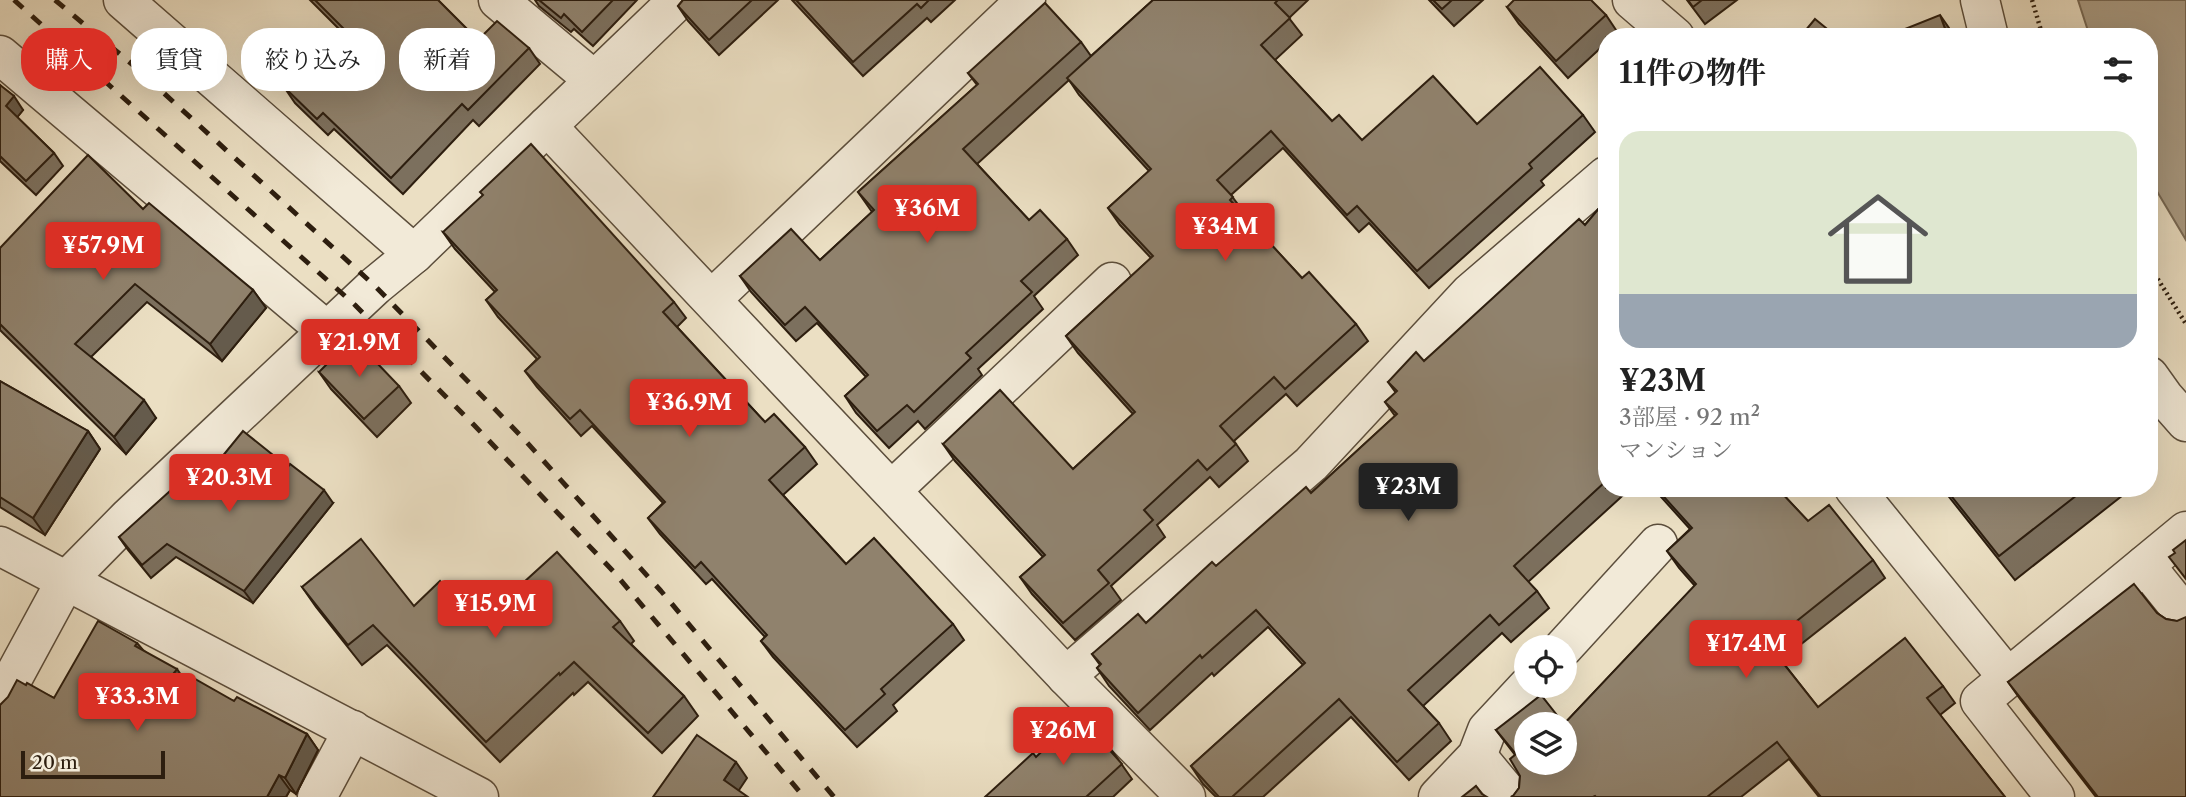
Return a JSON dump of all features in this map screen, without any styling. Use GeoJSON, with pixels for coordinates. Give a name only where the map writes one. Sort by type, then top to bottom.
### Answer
{"type":"FeatureCollection","features":[{"type":"Feature","properties":{"kind":"street"},"geometry":{"type":"LineString","coordinates":[[123,0],[414,254]]}},
{"type":"Feature","properties":{"kind":"street"},"geometry":{"type":"LineString","coordinates":[[498,0],[594,80]]}},
{"type":"Feature","properties":{"kind":"street"},"geometry":{"type":"LineString","coordinates":[[0,702],[65,582],[129,517],[374,286],[414,254],[678,0]]}},
{"type":"Feature","properties":{"kind":"street"},"geometry":{"type":"LineString","coordinates":[[712,299],[1026,0]]}},
{"type":"Feature","properties":{"kind":"street"},"geometry":{"type":"LineString","coordinates":[[1632,0],[1665,28]]}},
{"type":"Feature","properties":{"kind":"street"},"geometry":{"type":"LineString","coordinates":[[1980,0],[1987,28]]}},
{"type":"Feature","properties":{"kind":"street"},"geometry":{"type":"LineString","coordinates":[[0,55],[327,331]]}},
{"type":"Feature","properties":{"kind":"street"},"geometry":{"type":"LineString","coordinates":[[547,126],[1066,676],[1186,797]]}},
{"type":"Feature","properties":{"kind":"street"},"geometry":{"type":"LineString","coordinates":[[1066,676],[1311,464],[1470,293],[1598,183]]}},
{"type":"Feature","properties":{"kind":"street"},"geometry":{"type":"LineString","coordinates":[[892,490],[1112,282]]}},
{"type":"Feature","properties":{"kind":"street"},"geometry":{"type":"LineString","coordinates":[[2158,389],[2186,422]]}},
{"type":"Feature","properties":{"kind":"street"},"geometry":{"type":"LineString","coordinates":[[1861,497],[2008,678]]}},
{"type":"Feature","properties":{"kind":"street"},"geometry":{"type":"LineString","coordinates":[[2055,797],[1980,701],[2186,531]]}},
{"type":"Feature","properties":{"kind":"street"},"geometry":{"type":"LineString","coordinates":[[1575,635],[1658,544]]}},
{"type":"Feature","properties":{"kind":"street"},"geometry":{"type":"LineString","coordinates":[[0,547],[479,797]]}},
{"type":"Feature","properties":{"kind":"street"},"geometry":{"type":"LineString","coordinates":[[2145,565],[2186,616]]}},
{"type":"Feature","properties":{"kind":"street"},"geometry":{"type":"LineString","coordinates":[[1438,797],[1477,756],[1487,730],[1517,698]]}},
{"type":"Feature","properties":{"kind":"street"},"geometry":{"type":"LineString","coordinates":[[317,797],[353,730]]}},
{"type":"Feature","properties":{"kind":"street"},"geometry":{"type":"LineString","coordinates":[[1477,756],[1511,797]]}},
{"type":"Feature","properties":{"kind":"path"},"geometry":{"type":"LineString","coordinates":[[2032,0],[2040,28]]}},
{"type":"Feature","properties":{"kind":"path"},"geometry":{"type":"LineString","coordinates":[[2158,279],[2186,324]]}},
{"type":"Feature","properties":{"kind":"shaded area"},"geometry":{"type":"Polygon","coordinates":[[[2078,0],[2186,0],[2186,240],[2158,193],[2158,28],[2087,28],[2078,0]]]}},
{"type":"Feature","properties":{"kind":"building"},"geometry":{"type":"Polygon","coordinates":[[[315,0],[438,0],[466,28],[399,28],[399,91],[487,91],[468,110],[462,104],[391,178],[323,113],[317,119],[288,91],[385,91],[385,28],[343,28],[315,0]]]}},
{"type":"Feature","properties":{"kind":"building"},"geometry":{"type":"Polygon","coordinates":[[[539,0],[613,0],[582,32],[564,14],[561,18],[539,0]]]}},
{"type":"Feature","properties":{"kind":"building"},"geometry":{"type":"Polygon","coordinates":[[[683,0],[752,0],[709,40],[678,6],[683,0]]]}},
{"type":"Feature","properties":{"kind":"building"},"geometry":{"type":"Polygon","coordinates":[[[796,0],[929,0],[921,8],[917,4],[853,62],[796,0]]]}},
{"type":"Feature","properties":{"kind":"building"},"geometry":{"type":"Polygon","coordinates":[[[1153,0],[1278,0],[1275,3],[1290,18],[1261,45],[1332,121],[1339,115],[1362,140],[1433,76],[1477,124],[1540,67],[1583,115],[1529,164],[1532,168],[1417,271],[1357,206],[1347,215],[1271,131],[1217,180],[1233,197],[1230,200],[1302,278],[1309,272],[1356,324],[1285,389],[1274,377],[1220,426],[1236,444],[1207,470],[1198,460],[1144,510],[1153,520],[1098,570],[1109,583],[1063,623],[1020,577],[1045,555],[943,444],[1000,390],[1073,469],[1135,412],[1066,336],[1153,256],[1108,208],[1151,169],[1067,78],[1153,0]]]}},
{"type":"Feature","properties":{"kind":"building"},"geometry":{"type":"Polygon","coordinates":[[[1433,0],[1452,0],[1442,9],[1433,0]]]}},
{"type":"Feature","properties":{"kind":"building"},"geometry":{"type":"Polygon","coordinates":[[[1514,0],[1591,0],[1606,15],[1556,61],[1507,7],[1514,0]]]}},
{"type":"Feature","properties":{"kind":"building"},"geometry":{"type":"Polygon","coordinates":[[[1688,0],[1702,0],[1693,7],[1688,0]]]}},
{"type":"Feature","properties":{"kind":"building"},"geometry":{"type":"Polygon","coordinates":[[[1045,3],[1081,42],[963,149],[1029,220],[1040,210],[1067,239],[1021,281],[1032,292],[966,353],[971,358],[914,412],[907,405],[877,431],[845,396],[868,375],[805,307],[785,325],[740,276],[791,229],[820,260],[874,210],[858,192],[978,84],[968,73],[1045,3]]]}},
{"type":"Feature","properties":{"kind":"building"},"geometry":{"type":"Polygon","coordinates":[[[1940,15],[1945,28],[1908,28],[1940,15]]]}},
{"type":"Feature","properties":{"kind":"building"},"geometry":{"type":"Polygon","coordinates":[[[1815,19],[1826,28],[1808,28],[1815,19]]]}},
{"type":"Feature","properties":{"kind":"building"},"geometry":{"type":"Polygon","coordinates":[[[497,21],[529,48],[495,83],[495,28],[490,28],[497,21]]]}},
{"type":"Feature","properties":{"kind":"building"},"geometry":{"type":"Polygon","coordinates":[[[0,85],[14,96],[6,106],[54,153],[26,181],[0,156],[0,85]]]}},
{"type":"Feature","properties":{"kind":"building"},"geometry":{"type":"Polygon","coordinates":[[[531,144],[674,302],[663,312],[765,422],[774,414],[805,447],[769,480],[846,564],[874,538],[953,624],[881,689],[885,694],[845,730],[761,641],[767,635],[701,562],[695,568],[648,518],[665,502],[580,410],[570,419],[525,371],[540,357],[486,300],[497,290],[443,232],[483,195],[480,192],[531,144]]]}},
{"type":"Feature","properties":{"kind":"building"},"geometry":{"type":"Polygon","coordinates":[[[88,155],[143,209],[149,203],[253,290],[210,344],[135,284],[75,344],[144,400],[114,437],[0,324],[0,248],[88,155]]]}},
{"type":"Feature","properties":{"kind":"building"},"geometry":{"type":"Polygon","coordinates":[[[1598,210],[1598,488],[1514,566],[1537,591],[1499,625],[1490,615],[1408,690],[1439,723],[1397,762],[1339,699],[1232,797],[1219,797],[1191,766],[1305,663],[1256,610],[1202,658],[1200,655],[1138,713],[1097,668],[1101,664],[1092,654],[1138,614],[1146,623],[1212,562],[1216,566],[1306,487],[1311,493],[1397,414],[1385,402],[1397,391],[1388,382],[1416,352],[1424,361],[1579,219],[1585,225],[1598,210]]]}},
{"type":"Feature","properties":{"kind":"building"},"geometry":{"type":"Polygon","coordinates":[[[353,338],[399,386],[364,419],[319,372],[353,338]]]}},
{"type":"Feature","properties":{"kind":"building"},"geometry":{"type":"Polygon","coordinates":[[[0,381],[88,431],[33,518],[0,497],[0,381]]]}},
{"type":"Feature","properties":{"kind":"building"},"geometry":{"type":"Polygon","coordinates":[[[243,431],[288,467],[290,464],[324,490],[244,591],[167,544],[142,565],[119,537],[180,482],[191,495],[243,431]]]}},
{"type":"Feature","properties":{"kind":"building"},"geometry":{"type":"Polygon","coordinates":[[[1664,497],[1785,497],[1808,521],[1829,505],[1873,560],[1768,644],[1818,707],[1905,638],[1943,686],[1927,698],[2005,797],[1821,797],[1777,742],[1707,797],[1511,797],[1519,788],[1519,775],[1577,775],[1575,712],[1696,584],[1667,551],[1692,528],[1664,497]]]}},
{"type":"Feature","properties":{"kind":"building"},"geometry":{"type":"Polygon","coordinates":[[[1952,497],[2074,497],[1999,556],[1952,497]]]}},
{"type":"Feature","properties":{"kind":"building"},"geometry":{"type":"Polygon","coordinates":[[[361,539],[414,606],[440,581],[480,622],[557,552],[620,621],[613,627],[684,696],[648,733],[574,662],[486,742],[373,625],[348,645],[302,587],[361,539]]]}},
{"type":"Feature","properties":{"kind":"building"},"geometry":{"type":"Polygon","coordinates":[[[2186,540],[2186,579],[2169,557],[2175,553],[2173,550],[2186,540]]]}},
{"type":"Feature","properties":{"kind":"building"},"geometry":{"type":"Polygon","coordinates":[[[2134,584],[2157,613],[2166,619],[2177,621],[2186,617],[2186,797],[2098,797],[2008,682],[2134,584]]]}},
{"type":"Feature","properties":{"kind":"building"},"geometry":{"type":"Polygon","coordinates":[[[98,621],[137,643],[135,646],[177,669],[170,678],[182,690],[195,679],[234,701],[237,697],[307,734],[285,778],[279,775],[267,797],[0,797],[0,705],[8,697],[17,680],[54,698],[98,621]]]}},
{"type":"Feature","properties":{"kind":"building"},"geometry":{"type":"Polygon","coordinates":[[[1537,698],[1543,698],[1554,712],[1519,712],[1537,698]]]}},
{"type":"Feature","properties":{"kind":"building"},"geometry":{"type":"Polygon","coordinates":[[[1079,716],[1108,745],[1106,746],[1122,764],[1086,797],[985,797],[1033,753],[1036,757],[1079,716]]]}},
{"type":"Feature","properties":{"kind":"building"},"geometry":{"type":"Polygon","coordinates":[[[1514,716],[1514,752],[1496,730],[1514,716]]]}},
{"type":"Feature","properties":{"kind":"building"},"geometry":{"type":"Polygon","coordinates":[[[697,735],[736,762],[724,780],[748,797],[653,797],[697,735]]]}},
{"type":"Feature","properties":{"kind":"building"},"geometry":{"type":"Polygon","coordinates":[[[1476,786],[1487,797],[1462,797],[1476,786]]]}},
{"type":"Feature","properties":{"kind":"railway"},"geometry":{"type":"LineString","coordinates":[[14,0],[355,305],[474,425],[613,571],[804,797]]}},
{"type":"Feature","properties":{"kind":"railway"},"geometry":{"type":"LineString","coordinates":[[55,0],[133,65],[375,286],[522,437],[661,591],[834,797]]}}]}
